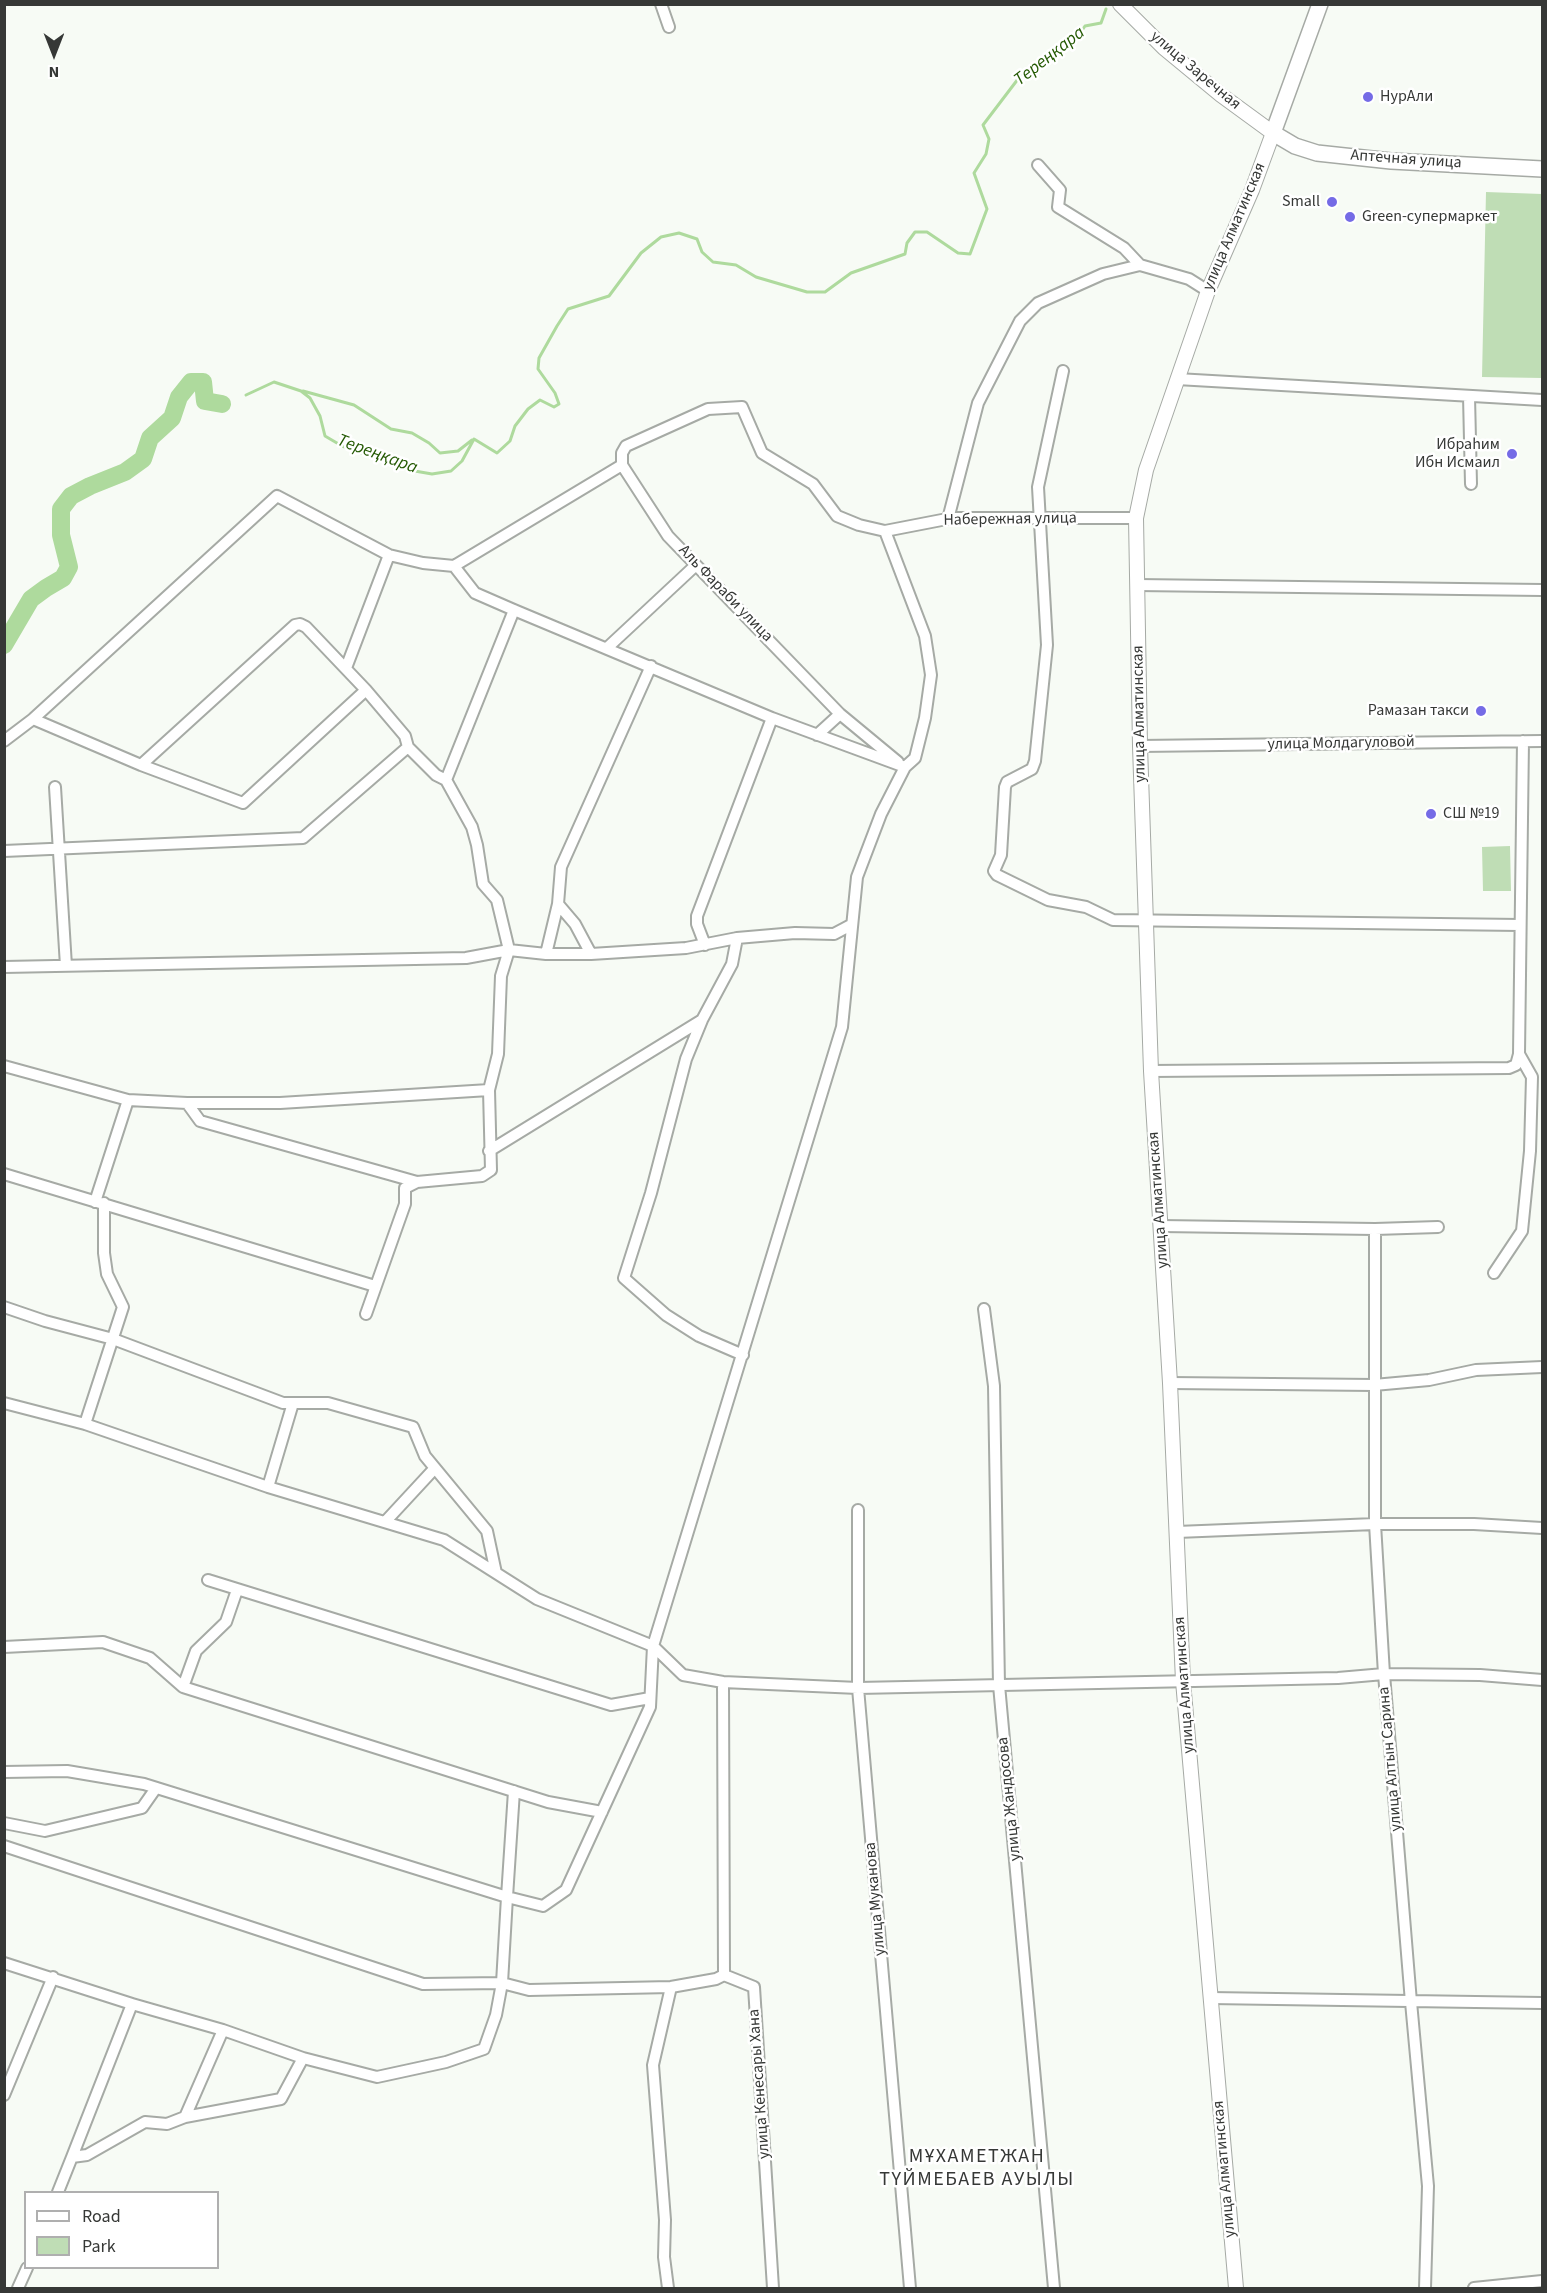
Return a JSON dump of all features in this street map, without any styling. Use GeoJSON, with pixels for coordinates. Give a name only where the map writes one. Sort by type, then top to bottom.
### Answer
{"type":"FeatureCollection","features":[{"type":"Feature","properties":{"kind":"main road"},"geometry":{"type":"LineString","coordinates":[[1273,133],[1320,4]]}},
{"type":"Feature","properties":{"kind":"main road","name":"Аптечная улица"},"geometry":{"type":"LineString","coordinates":[[1273,133],[1295,146],[1317,153],[1391,161],[1542,169]]}},
{"type":"Feature","properties":{"kind":"street"},"geometry":{"type":"LineString","coordinates":[[662,4],[669,27]]}},
{"type":"Feature","properties":{"kind":"street","name":"улица Заречная"},"geometry":{"type":"LineString","coordinates":[[1120,4],[1164,48],[1221,95],[1273,133]]}},
{"type":"Feature","properties":{"kind":"street","name":"улица Алматинская"},"geometry":{"type":"LineString","coordinates":[[1236,2289],[1183,1681],[1170,1383],[1151,1071],[1140,746],[1136,518],[1146,470],[1208,291],[1252,190],[1273,133]]}},
{"type":"Feature","properties":{"kind":"street"},"geometry":{"type":"LineString","coordinates":[[1038,165],[1060,190],[1058,207],[1124,248],[1140,265]]}},
{"type":"Feature","properties":{"kind":"street"},"geometry":{"type":"LineString","coordinates":[[948,519],[978,403],[1020,321],[1038,303],[1103,274],[1140,265],[1189,279],[1208,291]]}},
{"type":"Feature","properties":{"kind":"street"},"geometry":{"type":"LineString","coordinates":[[1063,370],[1038,487],[1047,645],[1035,761],[1032,769],[1007,782],[1005,787],[1000,855],[994,871],[1003,880],[1048,900],[1086,907],[1113,920],[1520,925]]}},
{"type":"Feature","properties":{"kind":"street"},"geometry":{"type":"LineString","coordinates":[[1177,379],[1542,400]]}},
{"type":"Feature","properties":{"kind":"street"},"geometry":{"type":"LineString","coordinates":[[1469,396],[1471,484]]}},
{"type":"Feature","properties":{"kind":"street","name":"Набережная улица"},"geometry":{"type":"LineString","coordinates":[[454,566],[622,465],[622,453],[626,446],[708,409],[742,407],[762,453],[813,484],[837,516],[859,525],[885,531],[948,519],[1136,518]]}},
{"type":"Feature","properties":{"kind":"street","name":"Аль Фараби улица"},"geometry":{"type":"LineString","coordinates":[[622,465],[668,536],[840,714],[904,767]]}},
{"type":"Feature","properties":{"kind":"street"},"geometry":{"type":"LineString","coordinates":[[4,741],[33,719],[277,496],[389,555],[454,566],[475,593],[514,610],[772,718],[904,767]]}},
{"type":"Feature","properties":{"kind":"street"},"geometry":{"type":"LineString","coordinates":[[4,1772],[67,1772],[156,1788],[507,1897],[543,1906],[566,1890],[650,1707],[653,1646],[842,1027],[857,877],[881,814],[904,767],[915,758],[925,718],[931,675],[925,636],[885,531]]}},
{"type":"Feature","properties":{"kind":"street"},"geometry":{"type":"LineString","coordinates":[[346,668],[389,555]]}},
{"type":"Feature","properties":{"kind":"street"},"geometry":{"type":"LineString","coordinates":[[607,648],[696,565]]}},
{"type":"Feature","properties":{"kind":"street"},"geometry":{"type":"LineString","coordinates":[[1137,585],[1542,590]]}},
{"type":"Feature","properties":{"kind":"street"},"geometry":{"type":"LineString","coordinates":[[446,780],[514,610]]}},
{"type":"Feature","properties":{"kind":"street"},"geometry":{"type":"LineString","coordinates":[[141,765],[296,626],[300,624],[306,627],[366,690],[405,736],[408,747],[436,775],[446,780],[472,827],[483,884],[497,900],[509,950],[501,976],[498,1054],[489,1090],[491,1170],[482,1176],[417,1182],[200,1121],[187,1103]]}},
{"type":"Feature","properties":{"kind":"street"},"geometry":{"type":"LineString","coordinates":[[546,954],[558,904],[561,867],[651,666]]}},
{"type":"Feature","properties":{"kind":"street"},"geometry":{"type":"LineString","coordinates":[[33,719],[141,765],[243,803],[366,690]]}},
{"type":"Feature","properties":{"kind":"street"},"geometry":{"type":"LineString","coordinates":[[817,735],[840,714]]}},
{"type":"Feature","properties":{"kind":"street"},"geometry":{"type":"LineString","coordinates":[[705,945],[697,924],[698,916],[772,718]]}},
{"type":"Feature","properties":{"kind":"street"},"geometry":{"type":"LineString","coordinates":[[1151,1071],[1509,1068],[1516,1065],[1519,1054],[1523,741]]}},
{"type":"Feature","properties":{"kind":"street","name":"улица Молдагуловой"},"geometry":{"type":"LineString","coordinates":[[1140,746],[1542,741]]}},
{"type":"Feature","properties":{"kind":"street"},"geometry":{"type":"LineString","coordinates":[[4,851],[303,838],[408,747]]}},
{"type":"Feature","properties":{"kind":"street"},"geometry":{"type":"LineString","coordinates":[[55,787],[66,966]]}},
{"type":"Feature","properties":{"kind":"street"},"geometry":{"type":"LineString","coordinates":[[558,904],[574,924],[591,954]]}},
{"type":"Feature","properties":{"kind":"street"},"geometry":{"type":"LineString","coordinates":[[4,967],[466,958],[509,950],[546,954],[591,954],[686,948],[737,938],[795,933],[834,934],[851,925]]}},
{"type":"Feature","properties":{"kind":"street"},"geometry":{"type":"LineString","coordinates":[[737,938],[732,964],[702,1020],[686,1059],[651,1193],[624,1278],[666,1315],[699,1336],[743,1355]]}},
{"type":"Feature","properties":{"kind":"street"},"geometry":{"type":"LineString","coordinates":[[489,1151],[702,1020]]}},
{"type":"Feature","properties":{"kind":"street"},"geometry":{"type":"LineString","coordinates":[[1494,1273],[1522,1230],[1530,1151],[1532,1077],[1519,1054]]}},
{"type":"Feature","properties":{"kind":"street"},"geometry":{"type":"LineString","coordinates":[[4,1066],[128,1100],[187,1103],[280,1103],[489,1090]]}},
{"type":"Feature","properties":{"kind":"street"},"geometry":{"type":"LineString","coordinates":[[85,1424],[123,1307],[107,1274],[99,1202],[128,1100]]}},
{"type":"Feature","properties":{"kind":"street"},"geometry":{"type":"LineString","coordinates":[[1530,1151],[1542,1150]]}},
{"type":"Feature","properties":{"kind":"street"},"geometry":{"type":"LineString","coordinates":[[4,1174],[375,1286]]}},
{"type":"Feature","properties":{"kind":"street"},"geometry":{"type":"LineString","coordinates":[[366,1314],[405,1204],[405,1188],[417,1182]]}},
{"type":"Feature","properties":{"kind":"street"},"geometry":{"type":"LineString","coordinates":[[1161,1226],[1375,1229],[1438,1227]]}},
{"type":"Feature","properties":{"kind":"street","name":"улица Алтын Сарина"},"geometry":{"type":"LineString","coordinates":[[1375,1229],[1375,1524],[1384,1674],[1428,2186],[1425,2289]]}},
{"type":"Feature","properties":{"kind":"street"},"geometry":{"type":"LineString","coordinates":[[4,1307],[45,1321],[113,1339],[283,1403],[328,1403],[413,1427],[424,1456],[487,1531],[496,1573]]}},
{"type":"Feature","properties":{"kind":"street","name":"улица Жандосова"},"geometry":{"type":"LineString","coordinates":[[984,1309],[994,1386],[999,1685],[1054,2289]]}},
{"type":"Feature","properties":{"kind":"street"},"geometry":{"type":"LineString","coordinates":[[1170,1383],[1374,1385],[1429,1380],[1476,1370],[1542,1367]]}},
{"type":"Feature","properties":{"kind":"street"},"geometry":{"type":"LineString","coordinates":[[4,1403],[85,1424],[268,1487],[444,1540],[537,1599],[653,1646],[682,1675],[723,1682],[858,1688],[1338,1678],[1384,1674],[1480,1675],[1542,1680]]}},
{"type":"Feature","properties":{"kind":"street"},"geometry":{"type":"LineString","coordinates":[[268,1487],[293,1403]]}},
{"type":"Feature","properties":{"kind":"street"},"geometry":{"type":"LineString","coordinates":[[385,1522],[435,1468]]}},
{"type":"Feature","properties":{"kind":"street","name":"улица Муканова"},"geometry":{"type":"LineString","coordinates":[[858,1510],[858,1688],[910,2289]]}},
{"type":"Feature","properties":{"kind":"street"},"geometry":{"type":"LineString","coordinates":[[1177,1532],[1375,1524],[1474,1524],[1542,1528]]}},
{"type":"Feature","properties":{"kind":"street"},"geometry":{"type":"LineString","coordinates":[[208,1580],[611,1705],[650,1698]]}},
{"type":"Feature","properties":{"kind":"street"},"geometry":{"type":"LineString","coordinates":[[183,1687],[196,1651],[226,1622],[237,1590]]}},
{"type":"Feature","properties":{"kind":"street"},"geometry":{"type":"LineString","coordinates":[[4,1647],[103,1642],[150,1658],[183,1687],[548,1802],[602,1812]]}},
{"type":"Feature","properties":{"kind":"street"},"geometry":{"type":"LineString","coordinates":[[4,1846],[423,1984],[502,1983],[529,1990],[671,1987],[716,1979],[724,1975],[723,1682]]}},
{"type":"Feature","properties":{"kind":"street"},"geometry":{"type":"LineString","coordinates":[[4,1823],[45,1832],[142,1808],[156,1788]]}},
{"type":"Feature","properties":{"kind":"street"},"geometry":{"type":"LineString","coordinates":[[4,1963],[223,2030],[303,2058],[377,2078],[446,2062],[484,2049],[496,2015],[502,1983],[514,1791]]}},
{"type":"Feature","properties":{"kind":"street","name":"улица Кенесары Хана"},"geometry":{"type":"LineString","coordinates":[[724,1975],[754,1987],[773,2289]]}},
{"type":"Feature","properties":{"kind":"street"},"geometry":{"type":"LineString","coordinates":[[4,2095],[53,1977]]}},
{"type":"Feature","properties":{"kind":"street"},"geometry":{"type":"LineString","coordinates":[[668,2289],[664,2257],[665,2220],[653,2064],[671,1987]]}},
{"type":"Feature","properties":{"kind":"street"},"geometry":{"type":"LineString","coordinates":[[1210,1998],[1542,2003]]}},
{"type":"Feature","properties":{"kind":"street"},"geometry":{"type":"LineString","coordinates":[[59,2191],[132,2004]]}},
{"type":"Feature","properties":{"kind":"street"},"geometry":{"type":"LineString","coordinates":[[184,2117],[223,2030]]}},
{"type":"Feature","properties":{"kind":"street"},"geometry":{"type":"LineString","coordinates":[[72,2157],[87,2155],[145,2122],[167,2124],[184,2117],[281,2099],[303,2058]]}},
{"type":"Feature","properties":{"kind":"street"},"geometry":{"type":"LineString","coordinates":[[18,2289],[27,2269]]}},
{"type":"Feature","properties":{"kind":"street"},"geometry":{"type":"LineString","coordinates":[[1474,2289],[1542,2281]]}},
{"type":"Feature","properties":{"kind":"green space"},"geometry":{"type":"Polygon","coordinates":[[[1486,192],[1542,194],[1542,378],[1482,377],[1486,192]]]}},
{"type":"Feature","properties":{"kind":"green space"},"geometry":{"type":"Polygon","coordinates":[[[1510,846],[1511,891],[1483,891],[1482,847],[1510,846]]]}},
{"type":"Feature","properties":{"kind":"waterway","name":"Тереңқара"},"geometry":{"type":"LineString","coordinates":[[246,395],[274,382],[301,391],[310,398],[320,416],[325,436],[342,446],[409,470],[432,474],[451,471],[462,461],[474,439],[497,453],[510,441],[515,426],[528,409],[540,400],[554,407],[559,404],[555,393],[538,369],[539,358],[557,326],[568,309],[609,296],[641,253],[661,237],[679,233],[697,239],[702,252],[713,262],[736,265],[756,277],[807,292],[825,292],[851,273],[905,254],[907,243],[915,232],[927,232],[958,253],[970,254],[987,209],[974,173],[986,154],[989,139],[983,125],[1018,79],[1037,62],[1077,38],[1085,26],[1101,23],[1106,9]]}},
{"type":"Feature","properties":{"kind":"waterway","name":"Тереңқара"},"geometry":{"type":"LineString","coordinates":[[4,645],[31,599],[63,578],[69,567],[61,535],[61,509],[71,496],[125,472],[143,459],[150,438],[172,418],[179,397],[191,382],[203,382],[205,401],[222,404]]}},
{"type":"Feature","properties":{"kind":"waterway"},"geometry":{"type":"LineString","coordinates":[[303,391],[354,405],[391,429],[412,433],[440,453],[458,451],[472,440]]}},
{"type":"Feature","properties":{"kind":"place","name":"НурАли"},"geometry":{"type":"Point","coordinates":[1368,97]}},
{"type":"Feature","properties":{"kind":"place","name":"Small"},"geometry":{"type":"Point","coordinates":[1332,202]}},
{"type":"Feature","properties":{"kind":"place","name":"Green-супермаркет"},"geometry":{"type":"Point","coordinates":[1350,217]}},
{"type":"Feature","properties":{"kind":"place","name":"Ибраһим Ибн Исмаил"},"geometry":{"type":"Point","coordinates":[1512,454]}},
{"type":"Feature","properties":{"kind":"place","name":"Рамазан такси"},"geometry":{"type":"Point","coordinates":[1481,711]}},
{"type":"Feature","properties":{"kind":"place","name":"СШ №19"},"geometry":{"type":"Point","coordinates":[1431,814]}},
{"type":"Feature","properties":{"kind":"district","name":"МҰХАМЕТЖАН ТҮЙМЕБАЕВ АУЫЛЫ"},"geometry":{"type":"Point","coordinates":[977,2170]}}]}
